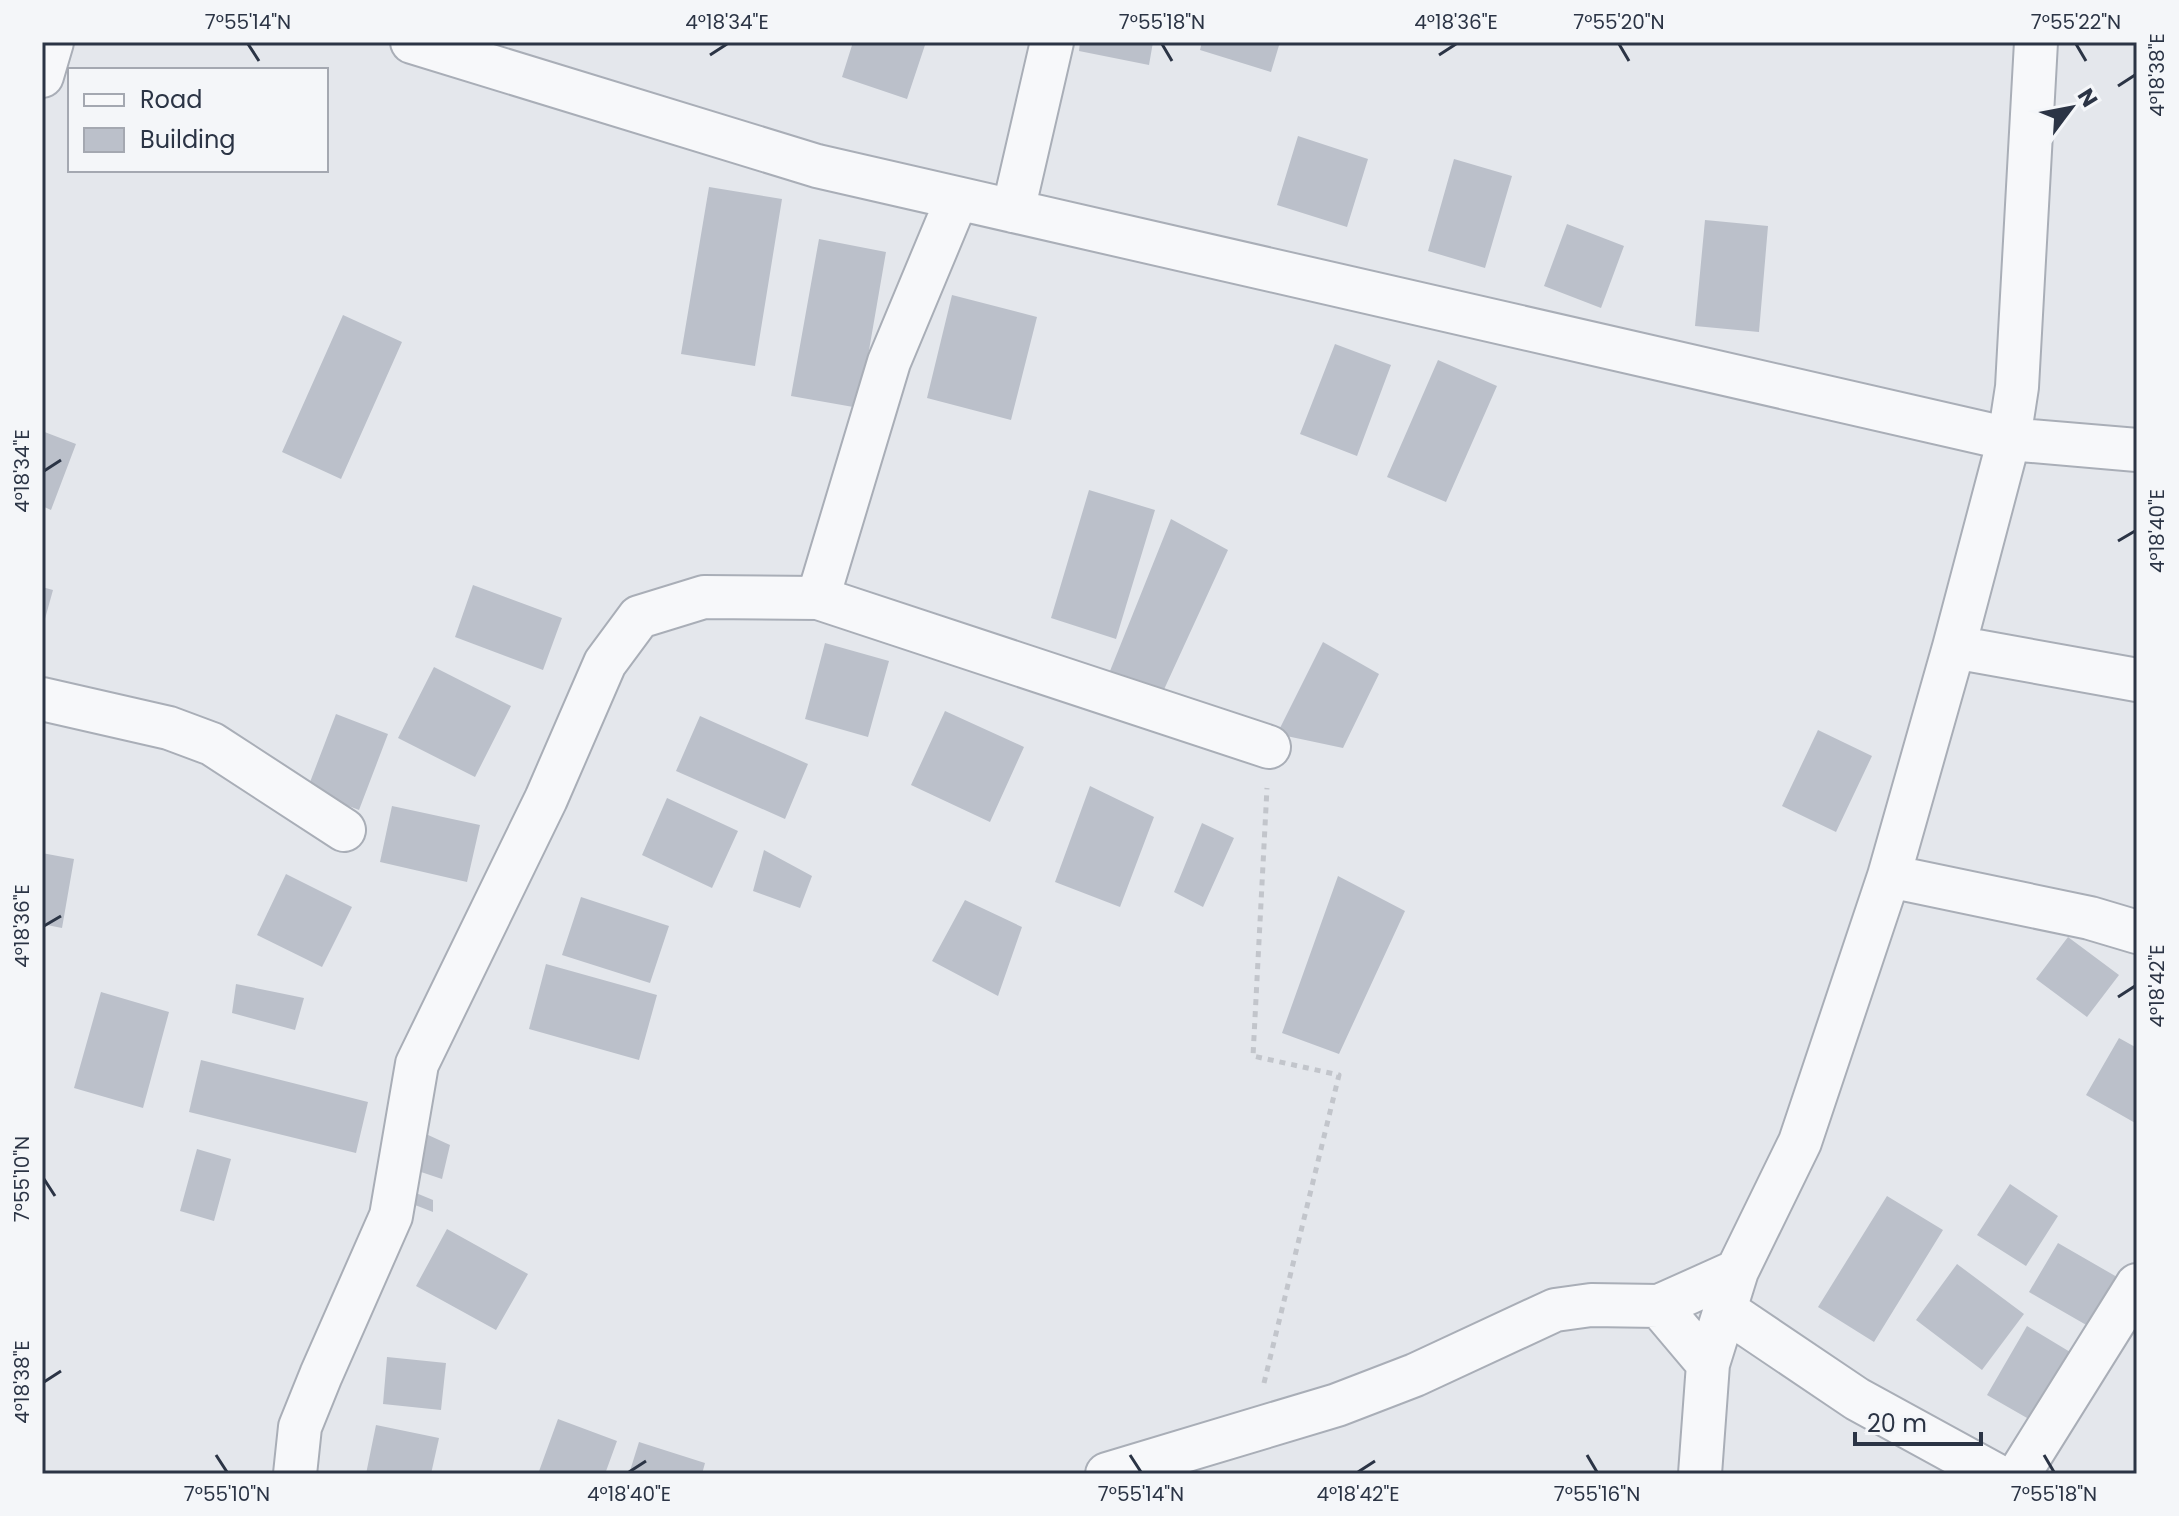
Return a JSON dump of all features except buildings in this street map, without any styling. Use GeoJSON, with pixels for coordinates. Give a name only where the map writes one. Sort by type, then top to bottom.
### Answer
{"type":"FeatureCollection","features":[{"type":"Feature","properties":{"kind":"street"},"geometry":{"type":"LineString","coordinates":[[42,76],[52,42]]}},
{"type":"Feature","properties":{"kind":"street"},"geometry":{"type":"LineString","coordinates":[[412,42],[780,157],[957,199],[2009,439],[2137,450]]}},
{"type":"Feature","properties":{"kind":"street"},"geometry":{"type":"LineString","coordinates":[[1013,211],[1052,42]]}},
{"type":"Feature","properties":{"kind":"street"},"geometry":{"type":"LineString","coordinates":[[1700,1474],[1708,1364],[1737,1271],[1800,1142],[1889,876],[2009,439],[2017,387],[2036,42]]}},
{"type":"Feature","properties":{"kind":"street"},"geometry":{"type":"LineString","coordinates":[[818,598],[889,362],[957,199]]}},
{"type":"Feature","properties":{"kind":"street"},"geometry":{"type":"LineString","coordinates":[[295,1474],[300,1427],[391,1216],[417,1064],[546,799],[605,663],[639,617],[704,597],[818,598],[1269,747]]}},
{"type":"Feature","properties":{"kind":"street"},"geometry":{"type":"LineString","coordinates":[[1954,647],[2137,680]]}},
{"type":"Feature","properties":{"kind":"street"},"geometry":{"type":"LineString","coordinates":[[42,699],[169,728],[212,744],[344,830]]}},
{"type":"Feature","properties":{"kind":"street"},"geometry":{"type":"LineString","coordinates":[[1889,876],[2090,918],[2137,932]]}},
{"type":"Feature","properties":{"kind":"street"},"geometry":{"type":"LineString","coordinates":[[1107,1474],[1337,1405],[1415,1375],[1555,1310],[1591,1305],[1659,1306],[1737,1271]]}},
{"type":"Feature","properties":{"kind":"street"},"geometry":{"type":"LineString","coordinates":[[2019,1474],[2137,1285]]}},
{"type":"Feature","properties":{"kind":"street"},"geometry":{"type":"LineString","coordinates":[[1659,1306],[1708,1364]]}},
{"type":"Feature","properties":{"kind":"street"},"geometry":{"type":"LineString","coordinates":[[1725,1310],[1857,1399],[1994,1474]]}},
{"type":"Feature","properties":{"kind":"path"},"geometry":{"type":"LineString","coordinates":[[1252,1430],[1339,1075],[1253,1056],[1269,747]]}}]}
